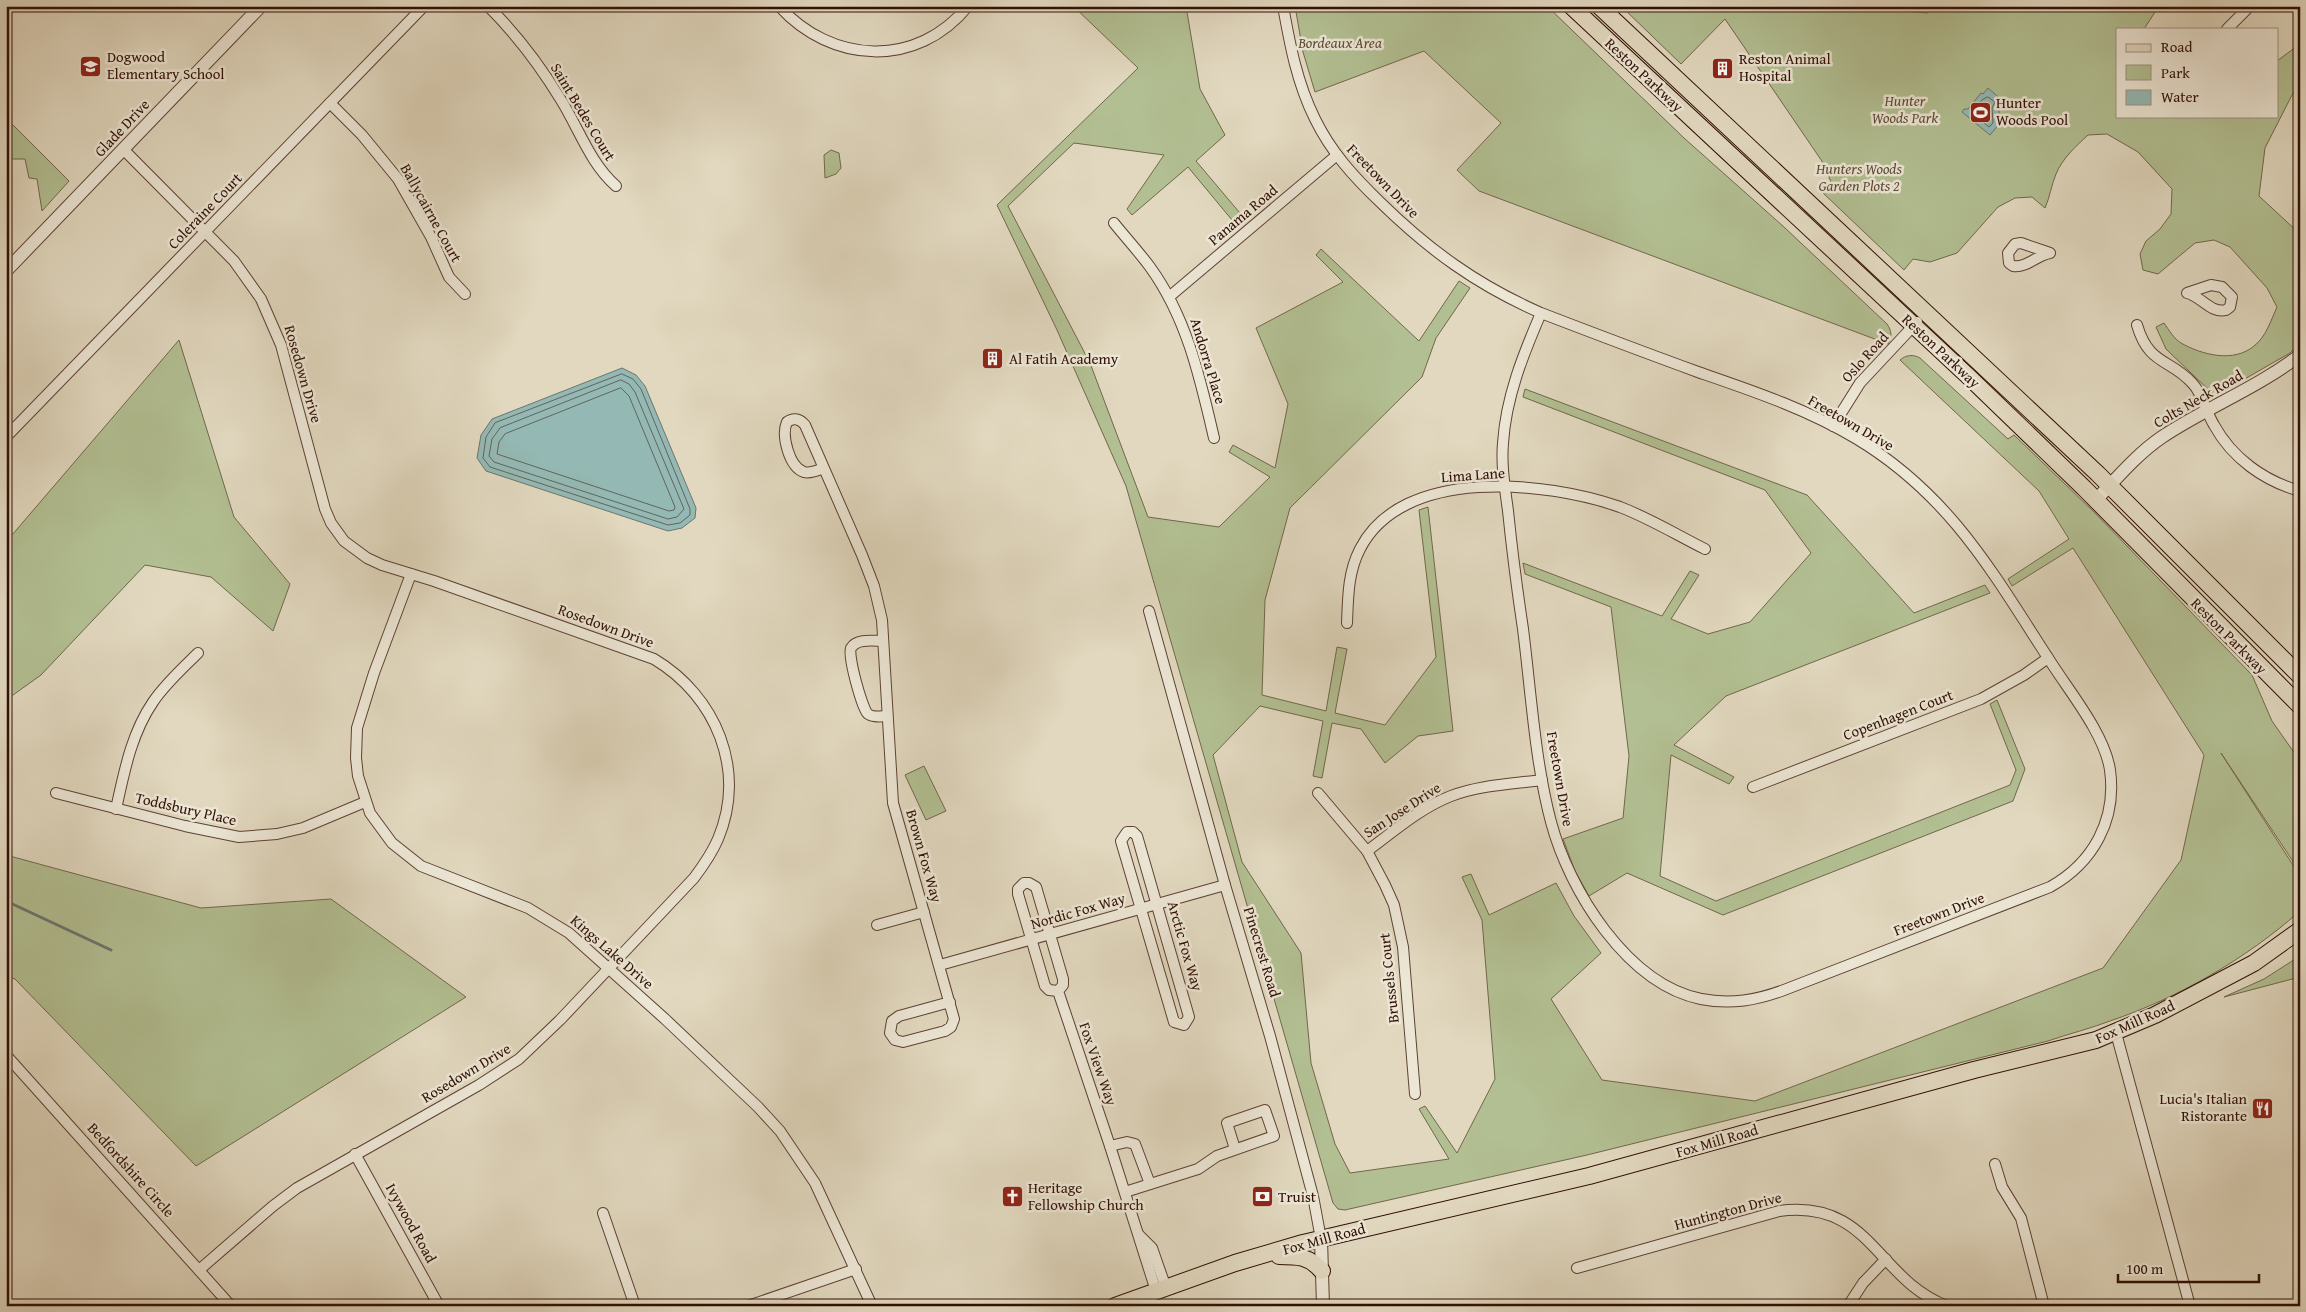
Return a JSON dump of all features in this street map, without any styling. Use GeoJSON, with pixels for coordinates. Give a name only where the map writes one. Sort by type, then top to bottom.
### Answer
{"type":"FeatureCollection","features":[{"type":"Feature","properties":{"kind":"main road","name":"Reston Parkway"},"geometry":{"type":"LineString","coordinates":[[1571,6],[1914,325],[2096,500],[2300,706]]}},
{"type":"Feature","properties":{"kind":"main road","name":"Reston Parkway"},"geometry":{"type":"LineString","coordinates":[[1598,6],[2110,486],[2300,676]]}},
{"type":"Feature","properties":{"kind":"main road","name":"Fox Mill Road"},"geometry":{"type":"LineString","coordinates":[[1115,1306],[1235,1263],[1321,1238],[1598,1174],[1974,1070],[2096,1040],[2116,1033],[2254,962],[2300,930]]}},
{"type":"Feature","properties":{"kind":"main road"},"geometry":{"type":"LineString","coordinates":[[1260,1256],[1306,1257],[1315,1262],[1322,1271]]}},
{"type":"Feature","properties":{"kind":"street","name":"Glade Drive"},"geometry":{"type":"LineString","coordinates":[[6,271],[261,6]]}},
{"type":"Feature","properties":{"kind":"street","name":"Coleraine Court"},"geometry":{"type":"LineString","coordinates":[[6,437],[424,6]]}},
{"type":"Feature","properties":{"kind":"street","name":"Saint Bedes Court"},"geometry":{"type":"LineString","coordinates":[[488,6],[541,70],[577,128],[596,166],[616,186]]}},
{"type":"Feature","properties":{"kind":"street"},"geometry":{"type":"LineString","coordinates":[[779,6],[795,23],[814,36],[845,48],[873,52],[921,42],[950,25],[968,6]]}},
{"type":"Feature","properties":{"kind":"street","name":"Freetown Drive"},"geometry":{"type":"LineString","coordinates":[[1283,6],[1293,60],[1305,97],[1315,120],[1337,155],[1360,182],[1413,234],[1452,265],[1510,300],[1770,398],[1833,426],[1891,462],[1944,509],[1982,555],[2100,740],[2110,768],[2112,784],[2104,830],[2086,858],[2069,875],[2050,887],[1762,998],[1741,1002],[1720,1002],[1689,996],[1659,982],[1629,956],[1591,911],[1569,873],[1551,823],[1542,780],[1505,486],[1503,443],[1515,376],[1541,313]]}},
{"type":"Feature","properties":{"kind":"street"},"geometry":{"type":"LineString","coordinates":[[2228,28],[2250,6]]}},
{"type":"Feature","properties":{"kind":"street","name":"Ballycairne Court"},"geometry":{"type":"LineString","coordinates":[[330,103],[362,135],[398,179],[431,237],[449,277],[465,294]]}},
{"type":"Feature","properties":{"kind":"street","name":"Rosedown Drive"},"geometry":{"type":"LineString","coordinates":[[124,150],[247,277],[273,322],[281,344],[325,509],[331,523],[344,541],[367,558],[654,659],[685,682],[702,702],[715,724],[724,747],[729,783],[725,818],[718,840],[694,878],[560,1020],[519,1059],[479,1085],[297,1188],[272,1206],[199,1270]]}},
{"type":"Feature","properties":{"kind":"street","name":"Panama Road"},"geometry":{"type":"LineString","coordinates":[[1169,297],[1337,155]]}},
{"type":"Feature","properties":{"kind":"street","name":"Andorra Place"},"geometry":{"type":"LineString","coordinates":[[1114,223],[1151,268],[1169,297],[1191,347],[1214,438]]}},
{"type":"Feature","properties":{"kind":"street","name":"Oslo Road"},"geometry":{"type":"LineString","coordinates":[[1833,426],[1860,383],[1926,312]]}},
{"type":"Feature","properties":{"kind":"street"},"geometry":{"type":"LineString","coordinates":[[2137,325],[2148,351],[2191,381],[2198,389],[2206,410],[2226,442],[2254,470],[2278,483],[2300,491]]}},
{"type":"Feature","properties":{"kind":"street","name":"Colts Neck Road"},"geometry":{"type":"LineString","coordinates":[[2096,500],[2160,438],[2206,410],[2260,382],[2300,355]]}},
{"type":"Feature","properties":{"kind":"street","name":"Brown Fox Way"},"geometry":{"type":"LineString","coordinates":[[824,468],[805,472],[796,466],[784,434],[787,422],[792,419],[798,419],[805,425],[824,468],[874,586],[882,620],[884,640],[893,803],[940,965],[950,1002],[954,1019],[948,1029],[903,1042],[895,1040],[890,1033],[892,1021],[898,1016],[950,1002]]}},
{"type":"Feature","properties":{"kind":"street","name":"Lima Lane"},"geometry":{"type":"LineString","coordinates":[[1347,623],[1348,586],[1354,562],[1368,535],[1388,514],[1403,504],[1430,494],[1505,486],[1585,498],[1620,507],[1705,549]]}},
{"type":"Feature","properties":{"kind":"street","name":"Kings Lake Drive"},"geometry":{"type":"LineString","coordinates":[[411,574],[377,665],[357,728],[356,758],[358,776],[365,802],[386,836],[414,861],[438,874],[528,908],[570,933],[758,1107],[780,1131],[815,1183],[872,1306]]}},
{"type":"Feature","properties":{"kind":"street","name":"Pinecrest Road"},"geometry":{"type":"LineString","coordinates":[[1149,611],[1225,885],[1270,1036],[1313,1196],[1321,1238],[1323,1306]]}},
{"type":"Feature","properties":{"kind":"street"},"geometry":{"type":"LineString","coordinates":[[884,640],[856,643],[851,646],[849,655],[864,709],[873,716],[887,716]]}},
{"type":"Feature","properties":{"kind":"street"},"geometry":{"type":"LineString","coordinates":[[116,809],[130,753],[148,710],[159,694],[198,654]]}},
{"type":"Feature","properties":{"kind":"street","name":"Copenhagen Court"},"geometry":{"type":"LineString","coordinates":[[1753,788],[1981,699],[2024,675],[2048,658]]}},
{"type":"Feature","properties":{"kind":"street","name":"San Jose Drive"},"geometry":{"type":"LineString","coordinates":[[1367,851],[1435,803],[1452,795],[1482,788],[1542,780]]}},
{"type":"Feature","properties":{"kind":"street","name":"Toddsbury Place"},"geometry":{"type":"LineString","coordinates":[[56,793],[221,834],[258,837],[303,828],[365,802]]}},
{"type":"Feature","properties":{"kind":"street","name":"Brussels Court"},"geometry":{"type":"LineString","coordinates":[[1318,794],[1367,851],[1385,885],[1399,926],[1403,947],[1415,1094]]}},
{"type":"Feature","properties":{"kind":"street","name":"Arctic Fox Way"},"geometry":{"type":"LineString","coordinates":[[1127,832],[1133,832],[1137,836],[1157,903],[1189,1017],[1184,1025],[1174,1022],[1140,908],[1121,841],[1127,832]]}},
{"type":"Feature","properties":{"kind":"street","name":"Fox View Way"},"geometry":{"type":"LineString","coordinates":[[1024,883],[1029,883],[1036,887],[1051,934],[1064,978],[1063,985],[1058,991],[1049,990],[1045,986],[1018,894],[1018,889],[1024,883]]}},
{"type":"Feature","properties":{"kind":"street","name":"Nordic Fox Way"},"geometry":{"type":"LineString","coordinates":[[940,965],[1225,885]]}},
{"type":"Feature","properties":{"kind":"street"},"geometry":{"type":"LineString","coordinates":[[877,925],[924,912]]}},
{"type":"Feature","properties":{"kind":"street","name":"Fox View Way"},"geometry":{"type":"LineString","coordinates":[[1058,991],[1138,1234],[1161,1290]]}},
{"type":"Feature","properties":{"kind":"street"},"geometry":{"type":"LineString","coordinates":[[2116,1033],[2190,1306]]}},
{"type":"Feature","properties":{"kind":"street","name":"Bedfordshire Circle"},"geometry":{"type":"LineString","coordinates":[[6,1055],[231,1306]]}},
{"type":"Feature","properties":{"kind":"street"},"geometry":{"type":"LineString","coordinates":[[1125,1192],[1198,1169],[1218,1156],[1274,1136],[1265,1110],[1226,1123],[1236,1149]]}},
{"type":"Feature","properties":{"kind":"street"},"geometry":{"type":"LineString","coordinates":[[1110,1146],[1126,1142],[1135,1144],[1150,1184]]}},
{"type":"Feature","properties":{"kind":"street","name":"Ivywood Road"},"geometry":{"type":"LineString","coordinates":[[355,1154],[440,1306]]}},
{"type":"Feature","properties":{"kind":"street"},"geometry":{"type":"LineString","coordinates":[[1995,1164],[2002,1187],[2021,1218],[2043,1305]]}},
{"type":"Feature","properties":{"kind":"street","name":"Huntington Drive"},"geometry":{"type":"LineString","coordinates":[[1577,1268],[1779,1211],[1794,1209],[1810,1210],[1838,1218],[1866,1236],[1914,1287],[1947,1306]]}},
{"type":"Feature","properties":{"kind":"street"},"geometry":{"type":"LineString","coordinates":[[603,1213],[635,1306]]}},
{"type":"Feature","properties":{"kind":"street"},"geometry":{"type":"LineString","coordinates":[[1848,1306],[1863,1282],[1886,1259]]}},
{"type":"Feature","properties":{"kind":"street"},"geometry":{"type":"LineString","coordinates":[[748,1306],[856,1269]]}},
{"type":"Feature","properties":{"kind":"green space"},"geometry":{"type":"Polygon","coordinates":[[[1073,6],[1186,6],[1200,89],[1225,135],[1196,161],[1245,219],[1237,226],[1188,167],[1132,215],[1127,209],[1164,155],[1074,143],[1008,206],[1090,363],[1148,517],[1219,527],[1270,477],[1229,452],[1233,445],[1275,468],[1288,404],[1256,328],[1343,282],[1316,255],[1321,249],[1419,341],[1459,281],[1470,288],[1436,338],[1422,377],[1290,508],[1265,600],[1262,695],[1326,711],[1337,647],[1347,649],[1335,713],[1385,725],[1436,657],[1419,510],[1428,507],[1453,731],[1418,736],[1385,763],[1361,729],[1332,723],[1322,778],[1313,776],[1323,721],[1260,706],[1213,755],[1242,862],[1301,953],[1311,1063],[1335,1144],[1350,1173],[1449,1159],[1419,1109],[1425,1106],[1457,1153],[1495,1079],[1482,920],[1462,877],[1471,874],[1489,915],[1556,883],[1574,916],[1601,953],[1551,999],[1602,1080],[1755,1101],[2103,968],[2181,860],[2204,755],[2073,548],[2012,586],[2008,579],[2069,539],[2039,491],[1900,360],[1907,356],[1920,358],[2008,439],[2014,435],[2093,511],[2252,675],[2272,721],[2300,761],[2300,872],[2221,753],[2300,876],[2300,911],[2279,929],[2234,961],[2186,989],[2135,1012],[2094,1027],[2048,1041],[1587,1155],[1345,1210],[1338,1209],[1333,1203],[1126,486],[1057,330],[997,205],[1138,68],[1073,6]]]}},
{"type":"Feature","properties":{"kind":"green space","name":"Bordeaux Area"},"geometry":{"type":"Polygon","coordinates":[[[1295,6],[1547,6],[1684,138],[1784,227],[1887,324],[1891,334],[1888,344],[1479,191],[1457,170],[1501,123],[1424,51],[1315,92],[1303,52],[1295,6]]]}},
{"type":"Feature","properties":{"kind":"green space"},"geometry":{"type":"Polygon","coordinates":[[[1621,6],[1909,6],[1912,12],[1928,13],[1925,6],[2159,6],[2145,28],[2116,28],[2116,118],[2278,118],[2278,60],[2300,44],[2300,87],[2292,95],[2265,148],[2259,196],[2300,234],[2300,343],[2290,353],[2215,396],[2166,349],[2156,327],[2164,323],[2178,341],[2198,351],[2228,356],[2246,351],[2262,338],[2277,307],[2267,288],[2230,247],[2214,240],[2195,243],[2158,274],[2143,270],[2140,254],[2146,241],[2160,229],[2171,214],[2172,189],[2138,152],[2107,134],[2088,135],[2070,153],[2056,174],[2045,208],[2032,197],[2015,198],[1998,207],[1957,253],[1930,262],[1913,259],[1904,270],[1822,192],[1831,181],[1829,178],[1830,173],[1725,19],[1681,64],[1621,6]]]}},
{"type":"Feature","properties":{"kind":"green space"},"geometry":{"type":"Polygon","coordinates":[[[6,118],[69,181],[42,211],[37,179],[29,178],[25,159],[6,159],[6,118]]]}},
{"type":"Feature","properties":{"kind":"green space"},"geometry":{"type":"Polygon","coordinates":[[[831,150],[839,153],[841,168],[836,174],[825,178],[824,155],[831,150]]]}},
{"type":"Feature","properties":{"kind":"green space"},"geometry":{"type":"Polygon","coordinates":[[[179,340],[234,517],[290,584],[273,631],[211,577],[145,565],[41,675],[6,700],[6,542],[179,340]]]}},
{"type":"Feature","properties":{"kind":"green space"},"geometry":{"type":"Polygon","coordinates":[[[1525,389],[1807,495],[1914,613],[1985,585],[1990,593],[1726,696],[1674,745],[1734,777],[1729,784],[1671,755],[1660,876],[1716,901],[2010,785],[2016,770],[1990,704],[1997,700],[2025,769],[2013,801],[1723,915],[1627,873],[1589,896],[1575,871],[1563,839],[1623,818],[1629,756],[1611,607],[1525,574],[1523,563],[1662,616],[1690,571],[1699,575],[1671,619],[1708,634],[1750,622],[1811,553],[1765,490],[1523,397],[1525,389]]]}},
{"type":"Feature","properties":{"kind":"green space"},"geometry":{"type":"Polygon","coordinates":[[[924,766],[946,811],[926,820],[905,775],[924,766]]]}},
{"type":"Feature","properties":{"kind":"green space"},"geometry":{"type":"Polygon","coordinates":[[[6,855],[201,908],[331,899],[466,997],[196,1166],[15,979],[6,976],[6,855]]]}},
{"type":"Feature","properties":{"kind":"green space"},"geometry":{"type":"Polygon","coordinates":[[[2300,956],[2300,977],[2224,997],[2264,979],[2300,956]]]}},
{"type":"Feature","properties":{"kind":"water","name":"Hunter Woods Pool"},"geometry":{"type":"Polygon","coordinates":[[[1988,88],[2003,101],[1997,109],[1999,111],[2000,123],[1990,135],[1962,112],[1964,109],[1968,109],[1981,93],[1983,94],[1988,88]]]}},
{"type":"Feature","properties":{"kind":"water"},"geometry":{"type":"Polygon","coordinates":[[[622,368],[636,375],[645,386],[696,508],[695,518],[682,528],[668,531],[486,471],[477,458],[481,435],[492,419],[622,368]]]}},
{"type":"Feature","properties":{"kind":"waterway"},"geometry":{"type":"LineString","coordinates":[[6,901],[111,950]]}},
{"type":"Feature","properties":{"kind":"place","name":"Dogwood Elementary School"},"geometry":{"type":"Point","coordinates":[91,66]}},
{"type":"Feature","properties":{"kind":"place","name":"Reston Animal Hospital"},"geometry":{"type":"Point","coordinates":[1723,68]}},
{"type":"Feature","properties":{"kind":"place","name":"Hunter Woods Pool"},"geometry":{"type":"Point","coordinates":[1980,112]}},
{"type":"Feature","properties":{"kind":"place","name":"Al Fatih Academy"},"geometry":{"type":"Point","coordinates":[993,359]}},
{"type":"Feature","properties":{"kind":"place","name":"Lucia's Italian Ristorante"},"geometry":{"type":"Point","coordinates":[2263,1108]}},
{"type":"Feature","properties":{"kind":"place","name":"Heritage Fellowship Church"},"geometry":{"type":"Point","coordinates":[1012,1197]}},
{"type":"Feature","properties":{"kind":"place","name":"Truist"},"geometry":{"type":"Point","coordinates":[1262,1197]}},
{"type":"Feature","properties":{"kind":"park label","name":"Hunter Woods Park"},"geometry":{"type":"Point","coordinates":[1905,110]}},
{"type":"Feature","properties":{"kind":"park label","name":"Hunters Woods Garden Plots 2"},"geometry":{"type":"Point","coordinates":[1859,178]}}]}
